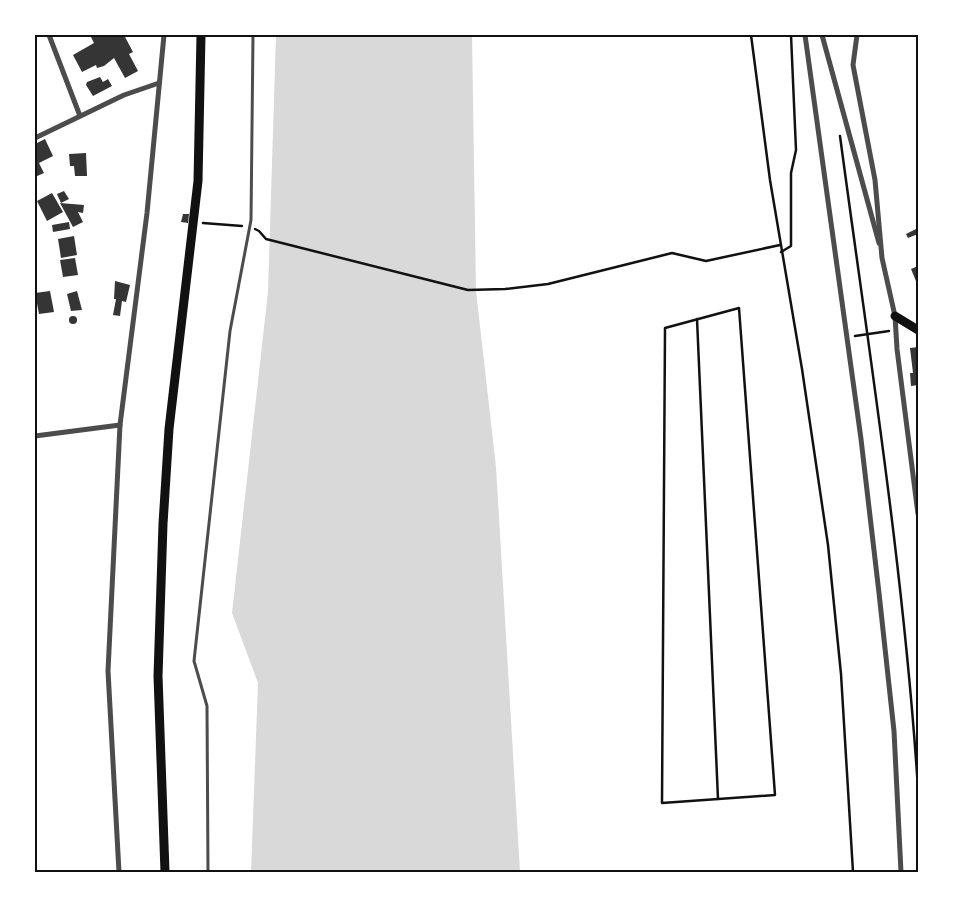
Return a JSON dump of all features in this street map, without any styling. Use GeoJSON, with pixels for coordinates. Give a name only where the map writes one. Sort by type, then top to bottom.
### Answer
{"type":"FeatureCollection","features":[{"type":"Feature","properties":{"kind":"main road"},"geometry":{"type":"LineString","coordinates":[[165,872],[158,676],[163,524],[168,429],[198,181],[201,35]]}},
{"type":"Feature","properties":{"kind":"main road"},"geometry":{"type":"LineString","coordinates":[[895,316],[918,330]]}},
{"type":"Feature","properties":{"kind":"street"},"geometry":{"type":"LineString","coordinates":[[50,35],[80,116]]}},
{"type":"Feature","properties":{"kind":"street"},"geometry":{"type":"LineString","coordinates":[[119,872],[108,670],[120,425],[147,213],[164,35]]}},
{"type":"Feature","properties":{"kind":"street"},"geometry":{"type":"LineString","coordinates":[[805,35],[847,338],[878,583],[894,731],[901,872]]}},
{"type":"Feature","properties":{"kind":"street"},"geometry":{"type":"LineString","coordinates":[[822,35],[882,258],[895,316],[918,514]]}},
{"type":"Feature","properties":{"kind":"street"},"geometry":{"type":"LineString","coordinates":[[858,36],[853,65],[875,180],[882,258]]}},
{"type":"Feature","properties":{"kind":"street"},"geometry":{"type":"LineString","coordinates":[[35,138],[124,95],[158,83]]}},
{"type":"Feature","properties":{"kind":"street"},"geometry":{"type":"LineString","coordinates":[[35,436],[83,428],[120,425]]}},
{"type":"Feature","properties":{"kind":"lane"},"geometry":{"type":"LineString","coordinates":[[208,872],[207,706],[194,662],[230,331],[249,228],[254,35]]}},
{"type":"Feature","properties":{"kind":"path"},"geometry":{"type":"LineString","coordinates":[[751,35],[780,246],[802,369],[828,545],[841,674],[853,872]]}},
{"type":"Feature","properties":{"kind":"path"},"geometry":{"type":"LineString","coordinates":[[781,252],[791,246],[790,173],[796,150],[791,35]]}},
{"type":"Feature","properties":{"kind":"path"},"geometry":{"type":"LineString","coordinates":[[839,132],[912,691],[918,789]]}},
{"type":"Feature","properties":{"kind":"path"},"geometry":{"type":"LineString","coordinates":[[194,223],[259,230],[266,239],[468,290],[505,289],[548,284],[672,253],[706,261],[780,246]]}},
{"type":"Feature","properties":{"kind":"path"},"geometry":{"type":"LineString","coordinates":[[739,308],[775,795],[718,799],[662,803],[665,328],[739,308]]}},
{"type":"Feature","properties":{"kind":"path"},"geometry":{"type":"LineString","coordinates":[[697,319],[718,799]]}},
{"type":"Feature","properties":{"kind":"path"},"geometry":{"type":"LineString","coordinates":[[847,338],[896,330]]}},
{"type":"Feature","properties":{"kind":"shaded area"},"geometry":{"type":"Polygon","coordinates":[[[276,35],[472,35],[476,291],[496,467],[520,872],[251,872],[258,683],[232,613],[268,292],[276,35]]]}},
{"type":"Feature","properties":{"kind":"building"},"geometry":{"type":"Polygon","coordinates":[[[94,35],[124,35],[133,52],[129,54],[138,71],[125,78],[114,58],[104,66],[97,68],[96,65],[82,72],[73,55],[94,43],[91,37],[94,35]]]}},
{"type":"Feature","properties":{"kind":"building"},"geometry":{"type":"Polygon","coordinates":[[[100,77],[103,82],[108,79],[112,86],[93,96],[86,85],[87,82],[100,77]]]}},
{"type":"Feature","properties":{"kind":"building"},"geometry":{"type":"Polygon","coordinates":[[[45,139],[53,156],[39,163],[44,173],[35,177],[35,144],[45,139]]]}},
{"type":"Feature","properties":{"kind":"building"},"geometry":{"type":"Polygon","coordinates":[[[86,153],[87,176],[75,176],[74,166],[70,166],[69,154],[86,153]]]}},
{"type":"Feature","properties":{"kind":"building"},"geometry":{"type":"Polygon","coordinates":[[[64,191],[69,199],[61,203],[57,194],[64,191]]]}},
{"type":"Feature","properties":{"kind":"building"},"geometry":{"type":"Polygon","coordinates":[[[52,193],[63,212],[47,221],[37,201],[52,193]]]}},
{"type":"Feature","properties":{"kind":"building"},"geometry":{"type":"Polygon","coordinates":[[[60,203],[84,205],[83,213],[78,212],[83,222],[73,227],[60,203]]]}},
{"type":"Feature","properties":{"kind":"building"},"geometry":{"type":"Polygon","coordinates":[[[183,214],[189,214],[188,223],[181,222],[183,214]]]}},
{"type":"Feature","properties":{"kind":"building"},"geometry":{"type":"Polygon","coordinates":[[[69,222],[70,229],[53,232],[52,225],[69,222]]]}},
{"type":"Feature","properties":{"kind":"building"},"geometry":{"type":"Polygon","coordinates":[[[918,228],[918,234],[908,238],[906,234],[918,228]]]}},
{"type":"Feature","properties":{"kind":"building"},"geometry":{"type":"Polygon","coordinates":[[[74,236],[77,255],[61,258],[58,239],[74,236]]]}},
{"type":"Feature","properties":{"kind":"building"},"geometry":{"type":"Polygon","coordinates":[[[75,258],[78,275],[63,277],[60,260],[75,258]]]}},
{"type":"Feature","properties":{"kind":"building"},"geometry":{"type":"Polygon","coordinates":[[[918,266],[918,286],[911,269],[918,266]]]}},
{"type":"Feature","properties":{"kind":"building"},"geometry":{"type":"Polygon","coordinates":[[[115,281],[130,285],[126,302],[122,301],[120,316],[113,315],[116,299],[114,299],[115,281]]]}},
{"type":"Feature","properties":{"kind":"building"},"geometry":{"type":"Polygon","coordinates":[[[50,291],[54,312],[39,314],[35,293],[50,291]]]}},
{"type":"Feature","properties":{"kind":"building"},"geometry":{"type":"Polygon","coordinates":[[[77,291],[82,310],[71,311],[67,294],[77,291]]]}},
{"type":"Feature","properties":{"kind":"building"},"geometry":{"type":"Polygon","coordinates":[[[73,316],[77,320],[73,324],[69,320],[73,316]]]}},
{"type":"Feature","properties":{"kind":"building"},"geometry":{"type":"Polygon","coordinates":[[[918,347],[918,385],[911,386],[910,373],[913,373],[910,348],[918,347]]]}}]}
